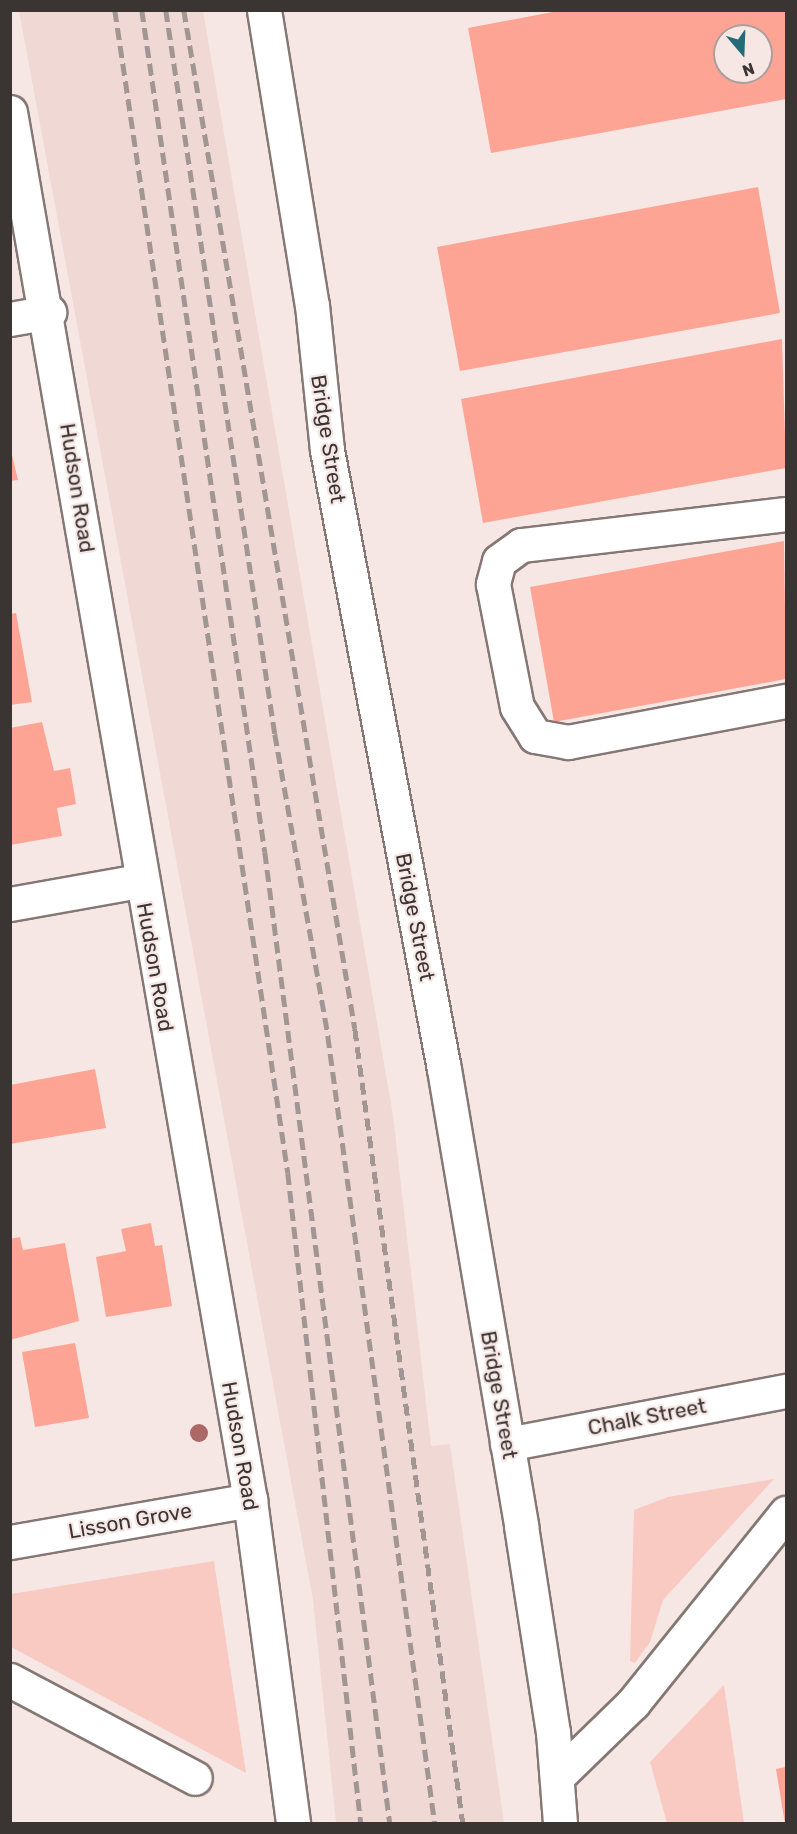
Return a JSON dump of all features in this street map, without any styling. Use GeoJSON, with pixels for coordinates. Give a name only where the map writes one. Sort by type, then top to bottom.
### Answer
{"type":"FeatureCollection","features":[{"type":"Feature","properties":{"kind":"street","name":"Bridge Street"},"geometry":{"type":"LineString","coordinates":[[264,10],[312,305],[327,450],[442,1058],[507,1444],[558,1776],[560,1824]]}},
{"type":"Feature","properties":{"kind":"street","name":"Hudson Road"},"geometry":{"type":"LineString","coordinates":[[10,112],[49,312],[139,881],[249,1500],[293,1824]]}},
{"type":"Feature","properties":{"kind":"street"},"geometry":{"type":"LineString","coordinates":[[10,319],[49,312]]}},
{"type":"Feature","properties":{"kind":"street"},"geometry":{"type":"LineString","coordinates":[[786,514],[521,545],[498,561],[493,584],[517,707],[535,736],[568,742],[786,700]]}},
{"type":"Feature","properties":{"kind":"street"},"geometry":{"type":"LineString","coordinates":[[10,904],[139,881]]}},
{"type":"Feature","properties":{"kind":"street","name":"Chalk Street"},"geometry":{"type":"LineString","coordinates":[[507,1444],[786,1391]]}},
{"type":"Feature","properties":{"kind":"street","name":"Lisson Grove"},"geometry":{"type":"LineString","coordinates":[[10,1542],[249,1500]]}},
{"type":"Feature","properties":{"kind":"street"},"geometry":{"type":"LineString","coordinates":[[558,1776],[633,1703],[786,1513]]}},
{"type":"Feature","properties":{"kind":"street"},"geometry":{"type":"LineString","coordinates":[[10,1680],[195,1778]]}},
{"type":"Feature","properties":{"kind":"shaded area"},"geometry":{"type":"Polygon","coordinates":[[[19,11],[203,11],[393,1115],[431,1446],[450,1444],[504,1823],[336,1823],[313,1600],[19,11]]]}},
{"type":"Feature","properties":{"kind":"shaded area"},"geometry":{"type":"Polygon","coordinates":[[[774,1479],[663,1600],[650,1642],[635,1663],[630,1661],[634,1510],[668,1497],[774,1479]]]}},
{"type":"Feature","properties":{"kind":"shaded area"},"geometry":{"type":"Polygon","coordinates":[[[214,1561],[246,1773],[11,1647],[11,1594],[214,1561]]]}},
{"type":"Feature","properties":{"kind":"shaded area"},"geometry":{"type":"Polygon","coordinates":[[[724,1685],[744,1823],[667,1823],[650,1762],[724,1685]]]}},
{"type":"Feature","properties":{"kind":"building"},"geometry":{"type":"Polygon","coordinates":[[[563,10],[786,10],[786,99],[491,153],[468,28],[563,10]]]}},
{"type":"Feature","properties":{"kind":"building"},"geometry":{"type":"Polygon","coordinates":[[[758,187],[780,313],[460,371],[437,247],[758,187]]]}},
{"type":"Feature","properties":{"kind":"building"},"geometry":{"type":"Polygon","coordinates":[[[782,339],[786,468],[483,523],[461,399],[782,339]]]}},
{"type":"Feature","properties":{"kind":"building"},"geometry":{"type":"Polygon","coordinates":[[[10,447],[18,480],[10,481],[10,447]]]}},
{"type":"Feature","properties":{"kind":"building"},"geometry":{"type":"Polygon","coordinates":[[[784,541],[786,679],[554,722],[530,587],[784,541]]]}},
{"type":"Feature","properties":{"kind":"building"},"geometry":{"type":"Polygon","coordinates":[[[16,613],[32,702],[10,705],[10,614],[16,613]]]}},
{"type":"Feature","properties":{"kind":"building"},"geometry":{"type":"Polygon","coordinates":[[[42,722],[54,771],[70,768],[76,804],[57,808],[62,836],[10,845],[10,728],[42,722]]]}},
{"type":"Feature","properties":{"kind":"building"},"geometry":{"type":"Polygon","coordinates":[[[95,1069],[106,1128],[10,1144],[10,1085],[95,1069]]]}},
{"type":"Feature","properties":{"kind":"building"},"geometry":{"type":"Polygon","coordinates":[[[151,1223],[155,1246],[162,1245],[172,1306],[106,1317],[96,1257],[126,1251],[121,1229],[151,1223]]]}},
{"type":"Feature","properties":{"kind":"building"},"geometry":{"type":"Polygon","coordinates":[[[20,1237],[23,1250],[65,1243],[79,1321],[10,1340],[10,1239],[20,1237]]]}},
{"type":"Feature","properties":{"kind":"building"},"geometry":{"type":"Polygon","coordinates":[[[75,1343],[89,1418],[35,1427],[22,1352],[75,1343]]]}},
{"type":"Feature","properties":{"kind":"building"},"geometry":{"type":"Polygon","coordinates":[[[786,1767],[786,1824],[785,1824],[776,1769],[786,1767]]]}},
{"type":"Feature","properties":{"kind":"railway"},"geometry":{"type":"LineString","coordinates":[[115,10],[288,1173],[361,1824]]}},
{"type":"Feature","properties":{"kind":"railway"},"geometry":{"type":"LineString","coordinates":[[142,10],[265,852],[390,1824]]}},
{"type":"Feature","properties":{"kind":"railway"},"geometry":{"type":"LineString","coordinates":[[166,10],[275,734],[328,1036],[435,1824]]}},
{"type":"Feature","properties":{"kind":"railway"},"geometry":{"type":"LineString","coordinates":[[184,10],[355,1029],[463,1824]]}}]}
